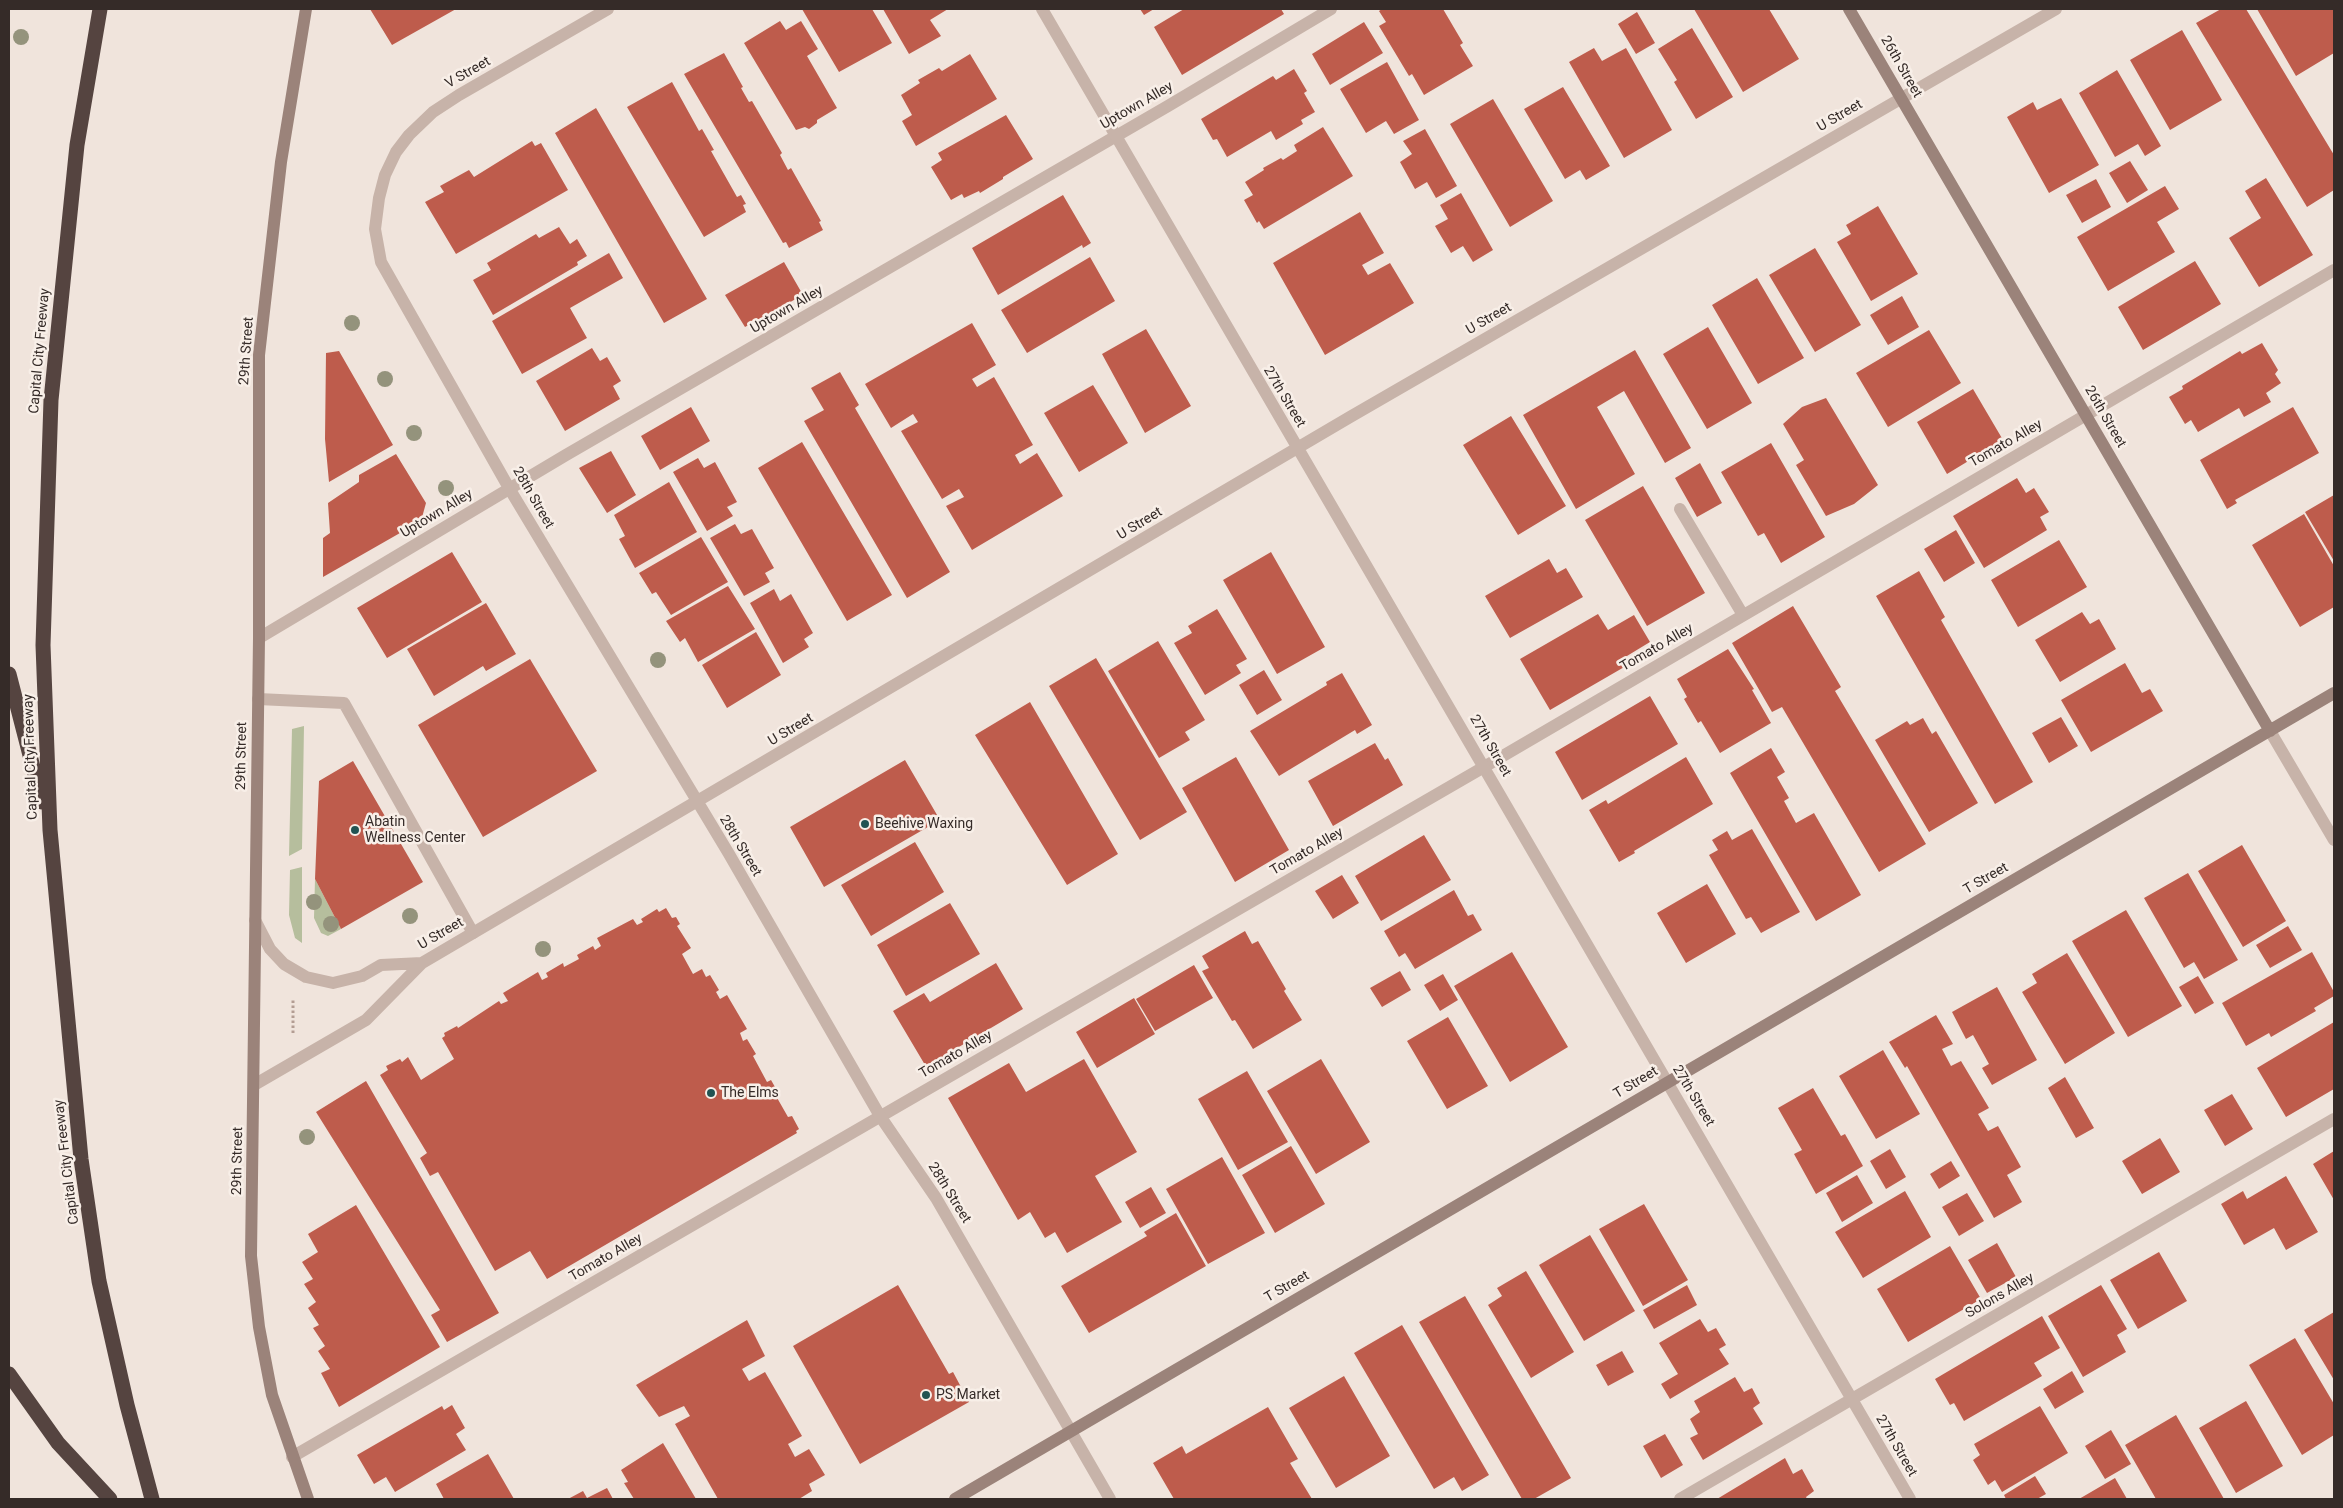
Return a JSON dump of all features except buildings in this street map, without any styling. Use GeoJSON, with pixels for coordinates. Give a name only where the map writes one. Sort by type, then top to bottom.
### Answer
{"type":"FeatureCollection","features":[{"type":"Feature","properties":{"kind":"highway","name":"Capital City Freeway"},"geometry":{"type":"LineString","coordinates":[[100,9],[77,145],[51,400],[43,644],[50,830],[80,1158],[99,1281],[127,1405],[152,1499]]}},
{"type":"Feature","properties":{"kind":"highway"},"geometry":{"type":"LineString","coordinates":[[9,674],[50,830]]}},
{"type":"Feature","properties":{"kind":"highway"},"geometry":{"type":"LineString","coordinates":[[9,1374],[58,1444],[110,1499]]}},
{"type":"Feature","properties":{"kind":"street","name":"29th Street"},"geometry":{"type":"LineString","coordinates":[[306,9],[281,162],[259,355],[258,699],[252,1265],[259,1328],[272,1395],[308,1499]]}},
{"type":"Feature","properties":{"kind":"street","name":"V Street"},"geometry":{"type":"LineString","coordinates":[[379,198],[385,175],[396,152],[409,135],[433,112],[608,9]]}},
{"type":"Feature","properties":{"kind":"street","name":"27th Street"},"geometry":{"type":"LineString","coordinates":[[1042,9],[1910,1499]]}},
{"type":"Feature","properties":{"kind":"street","name":"Uptown Alley"},"geometry":{"type":"LineString","coordinates":[[258,638],[509,488],[1331,9]]}},
{"type":"Feature","properties":{"kind":"street","name":"26th Street"},"geometry":{"type":"LineString","coordinates":[[1849,9],[2334,840]]}},
{"type":"Feature","properties":{"kind":"street","name":"U Street"},"geometry":{"type":"LineString","coordinates":[[254,1085],[366,1020],[422,963],[1297,448],[2056,9]]}},
{"type":"Feature","properties":{"kind":"street","name":"28th Street"},"geometry":{"type":"LineString","coordinates":[[379,198],[375,229],[381,262],[509,488],[697,802],[880,1116],[936,1198],[1110,1499]]}},
{"type":"Feature","properties":{"kind":"street","name":"Tomato Alley"},"geometry":{"type":"LineString","coordinates":[[292,1457],[1484,767],[2334,270]]}},
{"type":"Feature","properties":{"kind":"street"},"geometry":{"type":"LineString","coordinates":[[1680,509],[1743,615]]}},
{"type":"Feature","properties":{"kind":"street","name":"T Street"},"geometry":{"type":"LineString","coordinates":[[955,1499],[2334,693]]}},
{"type":"Feature","properties":{"kind":"street"},"geometry":{"type":"LineString","coordinates":[[258,699],[344,702],[473,933]]}},
{"type":"Feature","properties":{"kind":"street"},"geometry":{"type":"LineString","coordinates":[[255,920],[270,949],[284,964],[306,976],[333,983],[362,976],[381,965],[422,963]]}},
{"type":"Feature","properties":{"kind":"street","name":"Solons Alley"},"geometry":{"type":"LineString","coordinates":[[1680,1499],[2334,1119]]}},
{"type":"Feature","properties":{"kind":"path"},"geometry":{"type":"LineString","coordinates":[[293,1033],[294,996]]}},
{"type":"Feature","properties":{"kind":"green space"},"geometry":{"type":"Polygon","coordinates":[[[304,726],[302,849],[289,856],[292,729],[304,726]]]}},
{"type":"Feature","properties":{"kind":"green space"},"geometry":{"type":"Polygon","coordinates":[[[302,867],[302,943],[295,938],[289,915],[290,870],[302,867]]]}},
{"type":"Feature","properties":{"kind":"green space"},"geometry":{"type":"Polygon","coordinates":[[[315,879],[341,929],[328,936],[321,933],[314,918],[315,879]]]}},
{"type":"Feature","properties":{"kind":"place","name":"Beehive Waxing"},"geometry":{"type":"Point","coordinates":[865,824]}},
{"type":"Feature","properties":{"kind":"place","name":"Abatin Wellness Center"},"geometry":{"type":"Point","coordinates":[355,830]}},
{"type":"Feature","properties":{"kind":"place","name":"The Elms"},"geometry":{"type":"Point","coordinates":[711,1093]}},
{"type":"Feature","properties":{"kind":"place","name":"PS Market"},"geometry":{"type":"Point","coordinates":[926,1395]}}]}
